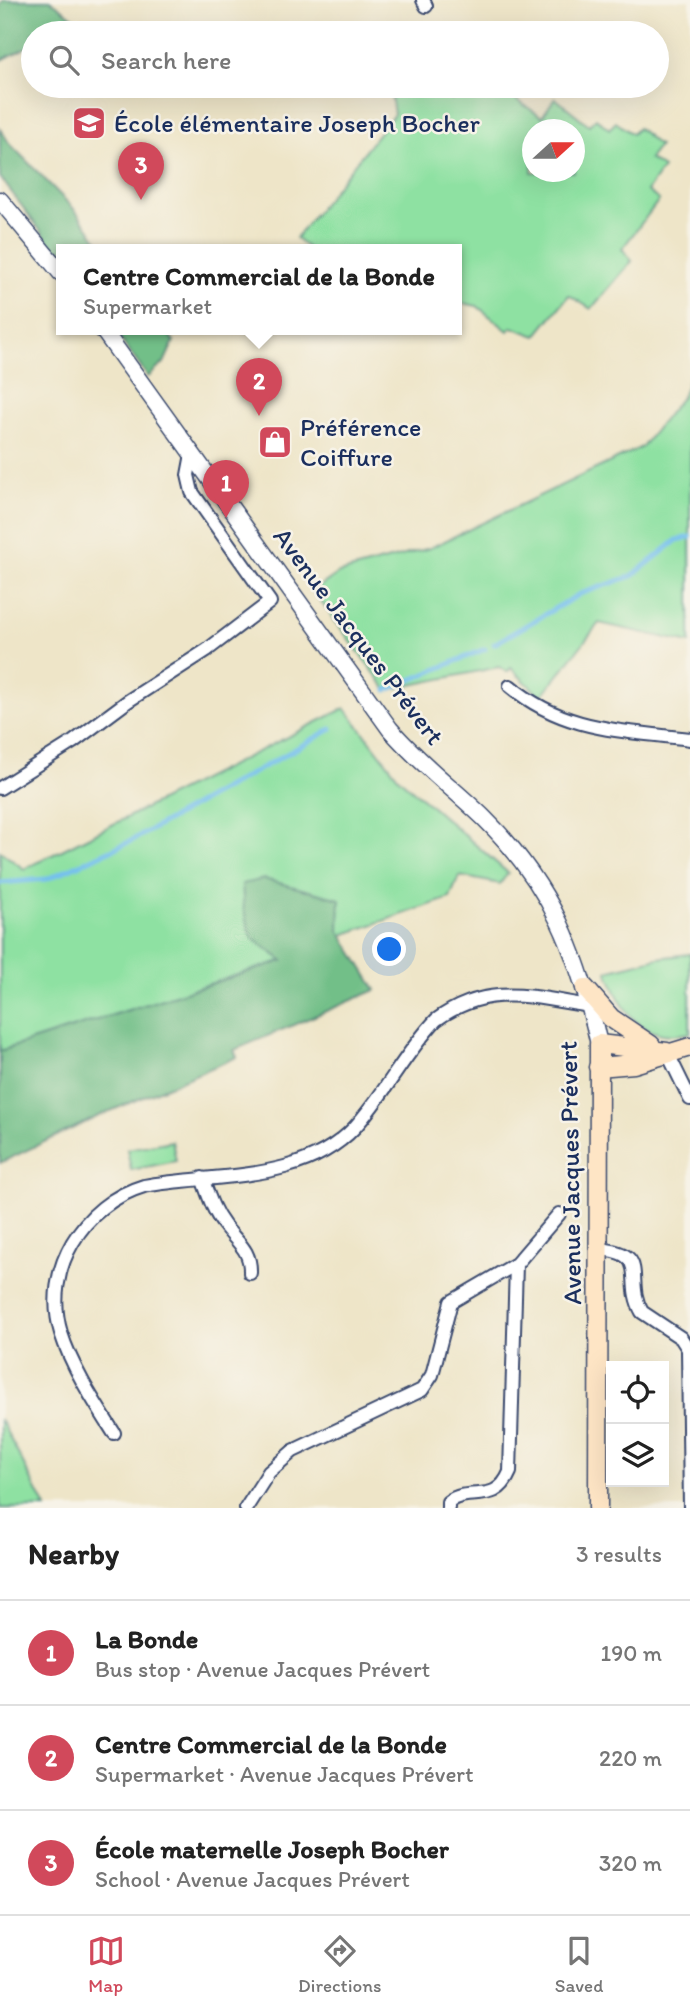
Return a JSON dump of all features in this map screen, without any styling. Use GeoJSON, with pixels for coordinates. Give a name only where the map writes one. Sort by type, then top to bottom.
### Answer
{"type":"FeatureCollection","features":[{"type":"Feature","properties":{"kind":"main road"},"geometry":{"type":"LineString","coordinates":[[585,988],[627,1031],[667,1052]]}},
{"type":"Feature","properties":{"kind":"main road"},"geometry":{"type":"LineString","coordinates":[[598,1044],[667,1052]]}},
{"type":"Feature","properties":{"kind":"main road","name":"Avenue Jacques Prévert"},"geometry":{"type":"LineString","coordinates":[[598,1044],[598,1508]]}},
{"type":"Feature","properties":{"kind":"main road"},"geometry":{"type":"LineString","coordinates":[[598,1067],[634,1064],[690,1047]]}},
{"type":"Feature","properties":{"kind":"street"},"geometry":{"type":"LineString","coordinates":[[0,200],[56,267]]}},
{"type":"Feature","properties":{"kind":"street","name":"Avenue Jacques Prévert"},"geometry":{"type":"LineString","coordinates":[[107,335],[390,729],[422,764],[483,817],[538,880],[565,932],[585,988],[598,1044]]}},
{"type":"Feature","properties":{"kind":"street"},"geometry":{"type":"LineString","coordinates":[[0,788],[73,742],[128,701],[207,650],[270,602],[192,492],[188,475],[192,454]]}},
{"type":"Feature","properties":{"kind":"street"},"geometry":{"type":"LineString","coordinates":[[510,686],[539,709],[571,722],[690,739]]}},
{"type":"Feature","properties":{"kind":"street"},"geometry":{"type":"LineString","coordinates":[[114,1433],[61,1334],[58,1283],[66,1255],[81,1227],[117,1196],[144,1185],[281,1168],[327,1152],[356,1126],[424,1033],[436,1020],[463,1004],[499,994],[590,1006]]}},
{"type":"Feature","properties":{"kind":"street"},"geometry":{"type":"LineString","coordinates":[[667,1052],[690,1099]]}},
{"type":"Feature","properties":{"kind":"street"},"geometry":{"type":"LineString","coordinates":[[202,1178],[211,1205],[224,1226],[244,1246],[250,1261],[250,1273]]}},
{"type":"Feature","properties":{"kind":"street"},"geometry":{"type":"LineString","coordinates":[[246,1508],[269,1472],[292,1451],[422,1390],[432,1375],[451,1302],[516,1264],[559,1214]]}},
{"type":"Feature","properties":{"kind":"street"},"geometry":{"type":"LineString","coordinates":[[598,1249],[614,1250],[628,1256],[634,1265],[638,1305],[642,1312],[684,1342],[688,1349],[690,1508]]}},
{"type":"Feature","properties":{"kind":"street"},"geometry":{"type":"LineString","coordinates":[[448,1508],[448,1502],[457,1495],[481,1495],[498,1490],[510,1472],[516,1264]]}},
{"type":"Feature","properties":{"kind":"green space"},"geometry":{"type":"Polygon","coordinates":[[[4,0],[50,0],[77,20],[21,21],[21,50],[0,61],[0,5],[4,0]]]}},
{"type":"Feature","properties":{"kind":"green space"},"geometry":{"type":"Polygon","coordinates":[[[391,98],[514,98],[542,117],[555,98],[581,119],[522,119],[522,182],[585,182],[585,122],[589,125],[596,118],[609,129],[616,122],[632,134],[638,128],[659,146],[649,159],[663,168],[647,191],[659,200],[622,249],[632,261],[591,309],[569,295],[536,336],[512,327],[508,331],[477,306],[462,303],[462,244],[303,244],[296,238],[394,114],[391,98]]]}},
{"type":"Feature","properties":{"kind":"green space"},"geometry":{"type":"Polygon","coordinates":[[[0,128],[9,143],[75,210],[100,244],[56,244],[56,251],[0,177],[0,128]]]}},
{"type":"Feature","properties":{"kind":"green space"},"geometry":{"type":"Polygon","coordinates":[[[118,335],[169,335],[174,341],[164,363],[148,377],[118,335]]]}},
{"type":"Feature","properties":{"kind":"green space"},"geometry":{"type":"Polygon","coordinates":[[[690,375],[690,643],[599,623],[541,697],[511,668],[507,672],[499,667],[387,690],[313,591],[339,573],[430,548],[642,447],[683,395],[690,375]]]}},
{"type":"Feature","properties":{"kind":"green space"},"geometry":{"type":"Polygon","coordinates":[[[345,708],[399,778],[508,873],[500,884],[459,876],[450,898],[342,935],[338,930],[284,960],[0,1051],[0,851],[24,869],[345,708]]]}},
{"type":"Feature","properties":{"kind":"green space"},"geometry":{"type":"Polygon","coordinates":[[[264,879],[340,899],[339,930],[376,990],[234,1050],[237,1057],[101,1115],[0,1163],[0,1051],[283,961],[251,937],[244,910],[242,884],[264,879]]]}},
{"type":"Feature","properties":{"kind":"green space"},"geometry":{"type":"Polygon","coordinates":[[[690,954],[690,1033],[658,1033],[635,1021],[619,999],[607,971],[658,958],[690,954]]]}},
{"type":"Feature","properties":{"kind":"green space"},"geometry":{"type":"Polygon","coordinates":[[[172,1141],[176,1161],[131,1170],[127,1149],[172,1141]]]}},
{"type":"Feature","properties":{"kind":"green space"},"geometry":{"type":"Polygon","coordinates":[[[0,1419],[46,1508],[0,1508],[0,1419]]]}},
{"type":"Feature","properties":{"kind":"waterway"},"geometry":{"type":"LineString","coordinates":[[494,644],[580,594],[632,576],[677,540],[690,537]]}},
{"type":"Feature","properties":{"kind":"waterway"},"geometry":{"type":"LineString","coordinates":[[387,690],[485,649]]}},
{"type":"Feature","properties":{"kind":"waterway"},"geometry":{"type":"LineString","coordinates":[[0,883],[47,879],[131,841],[331,729]]}},
{"type":"Feature","properties":{"kind":"place","name":"École élémentaire Joseph Bocher"},"geometry":{"type":"Point","coordinates":[89,123]}},
{"type":"Feature","properties":{"kind":"place","name":"École maternelle Joseph Bocher"},"geometry":{"type":"Point","coordinates":[141,200]}},
{"type":"Feature","properties":{"kind":"place","name":"Centre Commercial de la Bonde"},"geometry":{"type":"Point","coordinates":[259,416]}},
{"type":"Feature","properties":{"kind":"place","name":"Préférence Coiffure"},"geometry":{"type":"Point","coordinates":[275,442]}},
{"type":"Feature","properties":{"kind":"place","name":"La Bonde"},"geometry":{"type":"Point","coordinates":[226,518]}}]}
